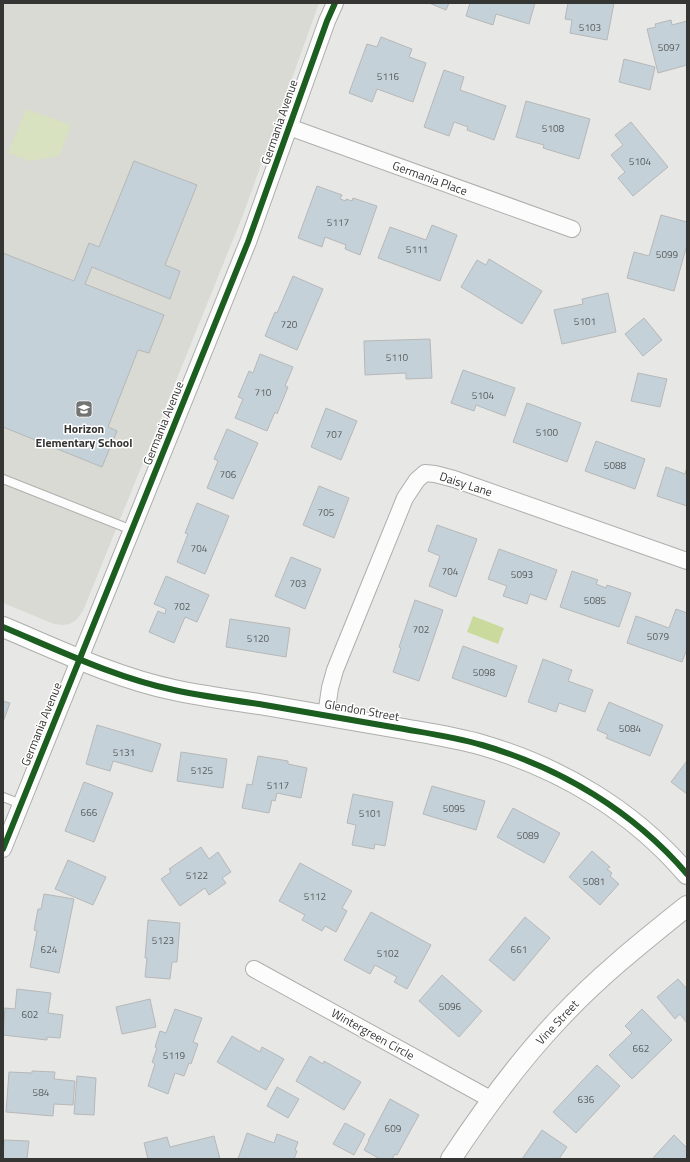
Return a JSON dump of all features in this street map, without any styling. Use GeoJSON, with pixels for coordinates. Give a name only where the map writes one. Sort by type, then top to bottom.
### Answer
{"type":"FeatureCollection","features":[{"type":"Feature","properties":{"kind":"street","name":"Germania Avenue"},"geometry":{"type":"LineString","coordinates":[[3,849],[248,242],[327,21],[335,3]]}},
{"type":"Feature","properties":{"kind":"street","name":"Germania Place"},"geometry":{"type":"LineString","coordinates":[[289,127],[572,229]]}},
{"type":"Feature","properties":{"kind":"street","name":"Daisy Lane"},"geometry":{"type":"LineString","coordinates":[[326,715],[330,688],[335,670],[399,512],[410,488],[425,474],[435,474],[454,479],[687,561]]}},
{"type":"Feature","properties":{"kind":"street","name":"Glendon Street"},"geometry":{"type":"LineString","coordinates":[[3,627],[131,678],[174,690],[455,738],[506,752],[552,771],[597,796],[619,811],[660,845],[687,874]]}},
{"type":"Feature","properties":{"kind":"street","name":"Vine Street"},"geometry":{"type":"LineString","coordinates":[[452,1159],[492,1100],[535,1045],[586,992],[644,940],[687,906]]}},
{"type":"Feature","properties":{"kind":"street","name":"Wintergreen Circle"},"geometry":{"type":"LineString","coordinates":[[254,969],[492,1100]]}},
{"type":"Feature","properties":{"kind":"lane"},"geometry":{"type":"LineString","coordinates":[[3,479],[132,530]]}},
{"type":"Feature","properties":{"kind":"lane"},"geometry":{"type":"LineString","coordinates":[[3,797],[21,804]]}},
{"type":"Feature","properties":{"kind":"shaded area","name":"Horizon Elementary School"},"geometry":{"type":"Polygon","coordinates":[[[3,3],[319,3],[243,215],[83,611],[76,620],[70,624],[62,625],[54,624],[3,603],[3,3]]]}},
{"type":"Feature","properties":{"kind":"shaded area"},"geometry":{"type":"Polygon","coordinates":[[[26,109],[71,125],[59,156],[29,161],[8,153],[26,109]]]}},
{"type":"Feature","properties":{"kind":"shaded area"},"geometry":{"type":"Polygon","coordinates":[[[473,616],[504,628],[498,644],[467,632],[473,616]]]}},
{"type":"Feature","properties":{"kind":"building"},"geometry":{"type":"Polygon","coordinates":[[[429,3],[449,3],[446,10],[429,3]]]}},
{"type":"Feature","properties":{"kind":"building"},"geometry":{"type":"Polygon","coordinates":[[[470,3],[535,3],[529,24],[496,14],[493,25],[466,16],[470,3]]]}},
{"type":"Feature","properties":{"kind":"building"},"geometry":{"type":"Polygon","coordinates":[[[568,3],[614,3],[607,40],[570,33],[572,20],[565,19],[568,3]]]}},
{"type":"Feature","properties":{"kind":"building"},"geometry":{"type":"Polygon","coordinates":[[[671,20],[672,25],[687,21],[687,65],[658,73],[647,29],[656,27],[655,24],[671,20]]]}},
{"type":"Feature","properties":{"kind":"building"},"geometry":{"type":"Polygon","coordinates":[[[381,37],[412,49],[409,57],[426,63],[413,102],[377,89],[372,102],[349,93],[367,44],[377,47],[381,37]]]}},
{"type":"Feature","properties":{"kind":"building"},"geometry":{"type":"Polygon","coordinates":[[[624,59],[655,67],[650,90],[619,82],[624,59]]]}},
{"type":"Feature","properties":{"kind":"building"},"geometry":{"type":"Polygon","coordinates":[[[444,70],[464,77],[460,90],[506,106],[494,140],[467,130],[468,127],[454,122],[449,136],[424,127],[444,70]]]}},
{"type":"Feature","properties":{"kind":"building"},"geometry":{"type":"Polygon","coordinates":[[[526,101],[590,119],[579,159],[543,148],[544,145],[516,137],[526,101]]]}},
{"type":"Feature","properties":{"kind":"building"},"geometry":{"type":"Polygon","coordinates":[[[631,122],[668,167],[633,196],[618,178],[625,172],[611,155],[623,145],[615,135],[631,122]]]}},
{"type":"Feature","properties":{"kind":"building"},"geometry":{"type":"Polygon","coordinates":[[[134,161],[197,185],[165,265],[180,271],[170,299],[92,267],[85,284],[164,315],[149,353],[138,350],[108,427],[117,431],[102,467],[3,427],[3,253],[74,281],[89,243],[99,247],[134,161]]]}},
{"type":"Feature","properties":{"kind":"building"},"geometry":{"type":"Polygon","coordinates":[[[317,186],[342,195],[340,199],[346,201],[346,199],[352,201],[353,198],[377,206],[360,255],[345,249],[346,245],[325,237],[322,247],[298,238],[317,186]]]}},
{"type":"Feature","properties":{"kind":"building"},"geometry":{"type":"Polygon","coordinates":[[[661,215],[687,222],[687,245],[674,291],[627,278],[634,252],[649,256],[661,215]]]}},
{"type":"Feature","properties":{"kind":"building"},"geometry":{"type":"Polygon","coordinates":[[[432,225],[457,235],[440,281],[378,258],[390,227],[426,240],[432,225]]]}},
{"type":"Feature","properties":{"kind":"building"},"geometry":{"type":"Polygon","coordinates":[[[489,259],[542,291],[522,324],[461,287],[477,260],[486,265],[489,259]]]}},
{"type":"Feature","properties":{"kind":"building"},"geometry":{"type":"Polygon","coordinates":[[[293,276],[323,289],[297,350],[265,336],[293,276]]]}},
{"type":"Feature","properties":{"kind":"building"},"geometry":{"type":"Polygon","coordinates":[[[608,293],[616,332],[562,344],[554,310],[583,304],[582,299],[608,293]]]}},
{"type":"Feature","properties":{"kind":"building"},"geometry":{"type":"Polygon","coordinates":[[[644,318],[662,340],[643,356],[625,334],[644,318]]]}},
{"type":"Feature","properties":{"kind":"building"},"geometry":{"type":"Polygon","coordinates":[[[430,339],[432,378],[406,379],[406,373],[365,375],[364,341],[430,339]]]}},
{"type":"Feature","properties":{"kind":"building"},"geometry":{"type":"Polygon","coordinates":[[[260,354],[293,367],[285,386],[288,387],[277,414],[275,412],[267,431],[235,418],[243,399],[238,397],[249,371],[253,373],[260,354]]]}},
{"type":"Feature","properties":{"kind":"building"},"geometry":{"type":"Polygon","coordinates":[[[463,370],[515,388],[505,416],[476,405],[474,411],[451,403],[463,370]]]}},
{"type":"Feature","properties":{"kind":"building"},"geometry":{"type":"Polygon","coordinates":[[[638,373],[667,379],[660,407],[631,401],[638,373]]]}},
{"type":"Feature","properties":{"kind":"building"},"geometry":{"type":"Polygon","coordinates":[[[527,403],[581,423],[567,462],[513,442],[527,403]]]}},
{"type":"Feature","properties":{"kind":"building"},"geometry":{"type":"Polygon","coordinates":[[[326,408],[357,421],[341,460],[311,447],[326,408]]]}},
{"type":"Feature","properties":{"kind":"building"},"geometry":{"type":"Polygon","coordinates":[[[227,429],[258,443],[233,499],[207,488],[218,461],[214,459],[227,429]]]}},
{"type":"Feature","properties":{"kind":"building"},"geometry":{"type":"Polygon","coordinates":[[[596,441],[645,459],[635,489],[585,471],[596,441]]]}},
{"type":"Feature","properties":{"kind":"building"},"geometry":{"type":"Polygon","coordinates":[[[666,467],[685,474],[687,467],[687,506],[657,496],[666,467]]]}},
{"type":"Feature","properties":{"kind":"building"},"geometry":{"type":"Polygon","coordinates":[[[319,486],[349,498],[334,538],[303,525],[319,486]]]}},
{"type":"Feature","properties":{"kind":"building"},"geometry":{"type":"Polygon","coordinates":[[[197,503],[229,516],[205,574],[177,562],[188,534],[185,533],[197,503]]]}},
{"type":"Feature","properties":{"kind":"building"},"geometry":{"type":"Polygon","coordinates":[[[437,525],[477,539],[456,597],[429,586],[440,556],[428,551],[437,525]]]}},
{"type":"Feature","properties":{"kind":"building"},"geometry":{"type":"Polygon","coordinates":[[[499,549],[557,570],[546,600],[530,594],[527,604],[503,596],[507,586],[488,579],[499,549]]]}},
{"type":"Feature","properties":{"kind":"building"},"geometry":{"type":"Polygon","coordinates":[[[291,557],[321,569],[305,609],[275,596],[291,557]]]}},
{"type":"Feature","properties":{"kind":"building"},"geometry":{"type":"Polygon","coordinates":[[[572,571],[598,580],[596,584],[606,588],[607,585],[631,593],[619,627],[560,607],[572,571]]]}},
{"type":"Feature","properties":{"kind":"building"},"geometry":{"type":"Polygon","coordinates":[[[166,576],[209,595],[197,622],[185,617],[174,643],[149,632],[158,611],[165,614],[166,609],[154,604],[166,576]]]}},
{"type":"Feature","properties":{"kind":"building"},"geometry":{"type":"Polygon","coordinates":[[[415,600],[443,610],[419,681],[393,672],[401,648],[399,647],[415,600]]]}},
{"type":"Feature","properties":{"kind":"building"},"geometry":{"type":"Polygon","coordinates":[[[676,609],[687,613],[687,649],[682,662],[627,643],[636,616],[669,628],[676,609]]]}},
{"type":"Feature","properties":{"kind":"building"},"geometry":{"type":"Polygon","coordinates":[[[230,619],[290,628],[286,657],[226,647],[230,619]]]}},
{"type":"Feature","properties":{"kind":"building"},"geometry":{"type":"Polygon","coordinates":[[[463,646],[517,666],[506,697],[452,678],[463,646]]]}},
{"type":"Feature","properties":{"kind":"building"},"geometry":{"type":"Polygon","coordinates":[[[543,659],[572,670],[568,681],[593,690],[585,712],[559,703],[556,712],[528,702],[543,659]]]}},
{"type":"Feature","properties":{"kind":"building"},"geometry":{"type":"Polygon","coordinates":[[[3,701],[10,703],[3,722],[3,701]]]}},
{"type":"Feature","properties":{"kind":"building"},"geometry":{"type":"Polygon","coordinates":[[[609,702],[663,725],[650,756],[606,738],[608,735],[597,730],[609,702]]]}},
{"type":"Feature","properties":{"kind":"building"},"geometry":{"type":"Polygon","coordinates":[[[97,725],[161,744],[152,772],[113,761],[110,771],[86,764],[97,725]]]}},
{"type":"Feature","properties":{"kind":"building"},"geometry":{"type":"Polygon","coordinates":[[[181,752],[227,759],[223,788],[177,781],[181,752]]]}},
{"type":"Feature","properties":{"kind":"building"},"geometry":{"type":"Polygon","coordinates":[[[258,756],[288,761],[288,764],[307,768],[301,798],[277,793],[275,801],[272,800],[269,813],[242,808],[247,784],[252,785],[258,756]]]}},
{"type":"Feature","properties":{"kind":"building"},"geometry":{"type":"Polygon","coordinates":[[[687,761],[687,794],[671,782],[687,761]]]}},
{"type":"Feature","properties":{"kind":"building"},"geometry":{"type":"Polygon","coordinates":[[[84,782],[113,793],[94,842],[65,831],[84,782]]]}},
{"type":"Feature","properties":{"kind":"building"},"geometry":{"type":"Polygon","coordinates":[[[432,786],[485,801],[476,830],[423,814],[432,786]]]}},
{"type":"Feature","properties":{"kind":"building"},"geometry":{"type":"Polygon","coordinates":[[[353,794],[393,802],[385,846],[375,844],[374,849],[352,845],[356,825],[347,823],[353,794]]]}},
{"type":"Feature","properties":{"kind":"building"},"geometry":{"type":"Polygon","coordinates":[[[513,808],[560,833],[544,863],[497,837],[513,808]]]}},
{"type":"Feature","properties":{"kind":"building"},"geometry":{"type":"Polygon","coordinates":[[[201,847],[209,859],[218,852],[231,872],[222,878],[226,883],[209,895],[205,888],[180,906],[161,879],[171,872],[169,869],[201,847]]]}},
{"type":"Feature","properties":{"kind":"building"},"geometry":{"type":"Polygon","coordinates":[[[592,851],[610,867],[607,869],[612,873],[610,876],[619,884],[600,905],[569,877],[592,851]]]}},
{"type":"Feature","properties":{"kind":"building"},"geometry":{"type":"Polygon","coordinates":[[[68,860],[106,877],[93,905],[55,889],[68,860]]]}},
{"type":"Feature","properties":{"kind":"building"},"geometry":{"type":"Polygon","coordinates":[[[300,863],[352,891],[342,908],[347,911],[336,932],[325,926],[322,931],[302,920],[305,915],[279,901],[300,863]]]}},
{"type":"Feature","properties":{"kind":"building"},"geometry":{"type":"Polygon","coordinates":[[[44,894],[74,899],[59,973],[30,967],[37,931],[34,930],[38,909],[41,909],[44,894]]]}},
{"type":"Feature","properties":{"kind":"building"},"geometry":{"type":"Polygon","coordinates":[[[371,912],[431,945],[407,989],[394,982],[397,977],[375,965],[370,974],[344,960],[371,912]]]}},
{"type":"Feature","properties":{"kind":"building"},"geometry":{"type":"Polygon","coordinates":[[[525,917],[550,938],[514,981],[489,960],[525,917]]]}},
{"type":"Feature","properties":{"kind":"building"},"geometry":{"type":"Polygon","coordinates":[[[148,920],[180,923],[177,962],[172,962],[170,979],[145,977],[148,920]]]}},
{"type":"Feature","properties":{"kind":"building"},"geometry":{"type":"Polygon","coordinates":[[[442,975],[482,1011],[459,1037],[419,1001],[442,975]]]}},
{"type":"Feature","properties":{"kind":"building"},"geometry":{"type":"Polygon","coordinates":[[[678,979],[687,989],[687,1023],[680,1014],[675,1019],[657,997],[678,979]]]}},
{"type":"Feature","properties":{"kind":"building"},"geometry":{"type":"Polygon","coordinates":[[[17,989],[51,993],[48,1013],[63,1015],[60,1038],[47,1037],[47,1040],[3,1035],[5,1008],[15,1009],[17,989]]]}},
{"type":"Feature","properties":{"kind":"building"},"geometry":{"type":"Polygon","coordinates":[[[150,999],[156,1027],[122,1034],[116,1007],[150,999]]]}},
{"type":"Feature","properties":{"kind":"building"},"geometry":{"type":"Polygon","coordinates":[[[175,1009],[202,1018],[193,1042],[198,1044],[191,1064],[189,1063],[184,1076],[175,1073],[168,1094],[148,1086],[155,1064],[152,1062],[157,1048],[155,1047],[160,1031],[166,1033],[175,1009]]]}},
{"type":"Feature","properties":{"kind":"building"},"geometry":{"type":"Polygon","coordinates":[[[642,1009],[672,1040],[632,1079],[609,1055],[632,1033],[625,1026],[642,1009]]]}},
{"type":"Feature","properties":{"kind":"building"},"geometry":{"type":"Polygon","coordinates":[[[232,1036],[260,1052],[262,1047],[284,1059],[266,1090],[217,1062],[232,1036]]]}},
{"type":"Feature","properties":{"kind":"building"},"geometry":{"type":"Polygon","coordinates":[[[310,1056],[323,1064],[324,1061],[361,1082],[344,1110],[296,1081],[310,1056]]]}},
{"type":"Feature","properties":{"kind":"building"},"geometry":{"type":"Polygon","coordinates":[[[597,1065],[620,1086],[576,1133],[553,1112],[597,1065]]]}},
{"type":"Feature","properties":{"kind":"building"},"geometry":{"type":"Polygon","coordinates":[[[32,1071],[55,1072],[54,1079],[75,1081],[73,1105],[54,1104],[53,1116],[6,1112],[9,1072],[32,1073],[32,1071]]]}},
{"type":"Feature","properties":{"kind":"building"},"geometry":{"type":"Polygon","coordinates":[[[77,1076],[96,1078],[94,1115],[74,1114],[77,1076]]]}},
{"type":"Feature","properties":{"kind":"building"},"geometry":{"type":"Polygon","coordinates":[[[277,1087],[299,1099],[288,1118],[267,1106],[277,1087]]]}},
{"type":"Feature","properties":{"kind":"building"},"geometry":{"type":"Polygon","coordinates":[[[390,1099],[419,1115],[397,1155],[395,1154],[392,1159],[380,1159],[364,1150],[390,1099]]]}},
{"type":"Feature","properties":{"kind":"building"},"geometry":{"type":"Polygon","coordinates":[[[345,1123],[365,1134],[354,1155],[333,1144],[345,1123]]]}},
{"type":"Feature","properties":{"kind":"building"},"geometry":{"type":"Polygon","coordinates":[[[542,1130],[567,1147],[559,1159],[522,1159],[542,1130]]]}},
{"type":"Feature","properties":{"kind":"building"},"geometry":{"type":"Polygon","coordinates":[[[247,1133],[274,1143],[277,1134],[298,1142],[294,1159],[238,1159],[247,1133]]]}},
{"type":"Feature","properties":{"kind":"building"},"geometry":{"type":"Polygon","coordinates":[[[674,1135],[687,1148],[687,1159],[652,1159],[674,1135]]]}},
{"type":"Feature","properties":{"kind":"building"},"geometry":{"type":"Polygon","coordinates":[[[214,1136],[220,1159],[148,1159],[144,1143],[167,1137],[170,1147],[214,1136]]]}},
{"type":"Feature","properties":{"kind":"building"},"geometry":{"type":"Polygon","coordinates":[[[4,1140],[29,1141],[27,1159],[3,1159],[4,1140]]]}},
{"type":"Feature","properties":{"kind":"cycle path"},"geometry":{"type":"LineString","coordinates":[[3,849],[248,242],[327,21],[335,3]]}},
{"type":"Feature","properties":{"kind":"cycle path"},"geometry":{"type":"LineString","coordinates":[[3,627],[87,663],[152,685],[195,694],[451,737],[472,742],[511,755],[540,766],[594,794],[643,830],[666,851],[687,874]]}},
{"type":"Feature","properties":{"kind":"place","name":"Horizon Elementary School"},"geometry":{"type":"Point","coordinates":[84,409]}}]}
